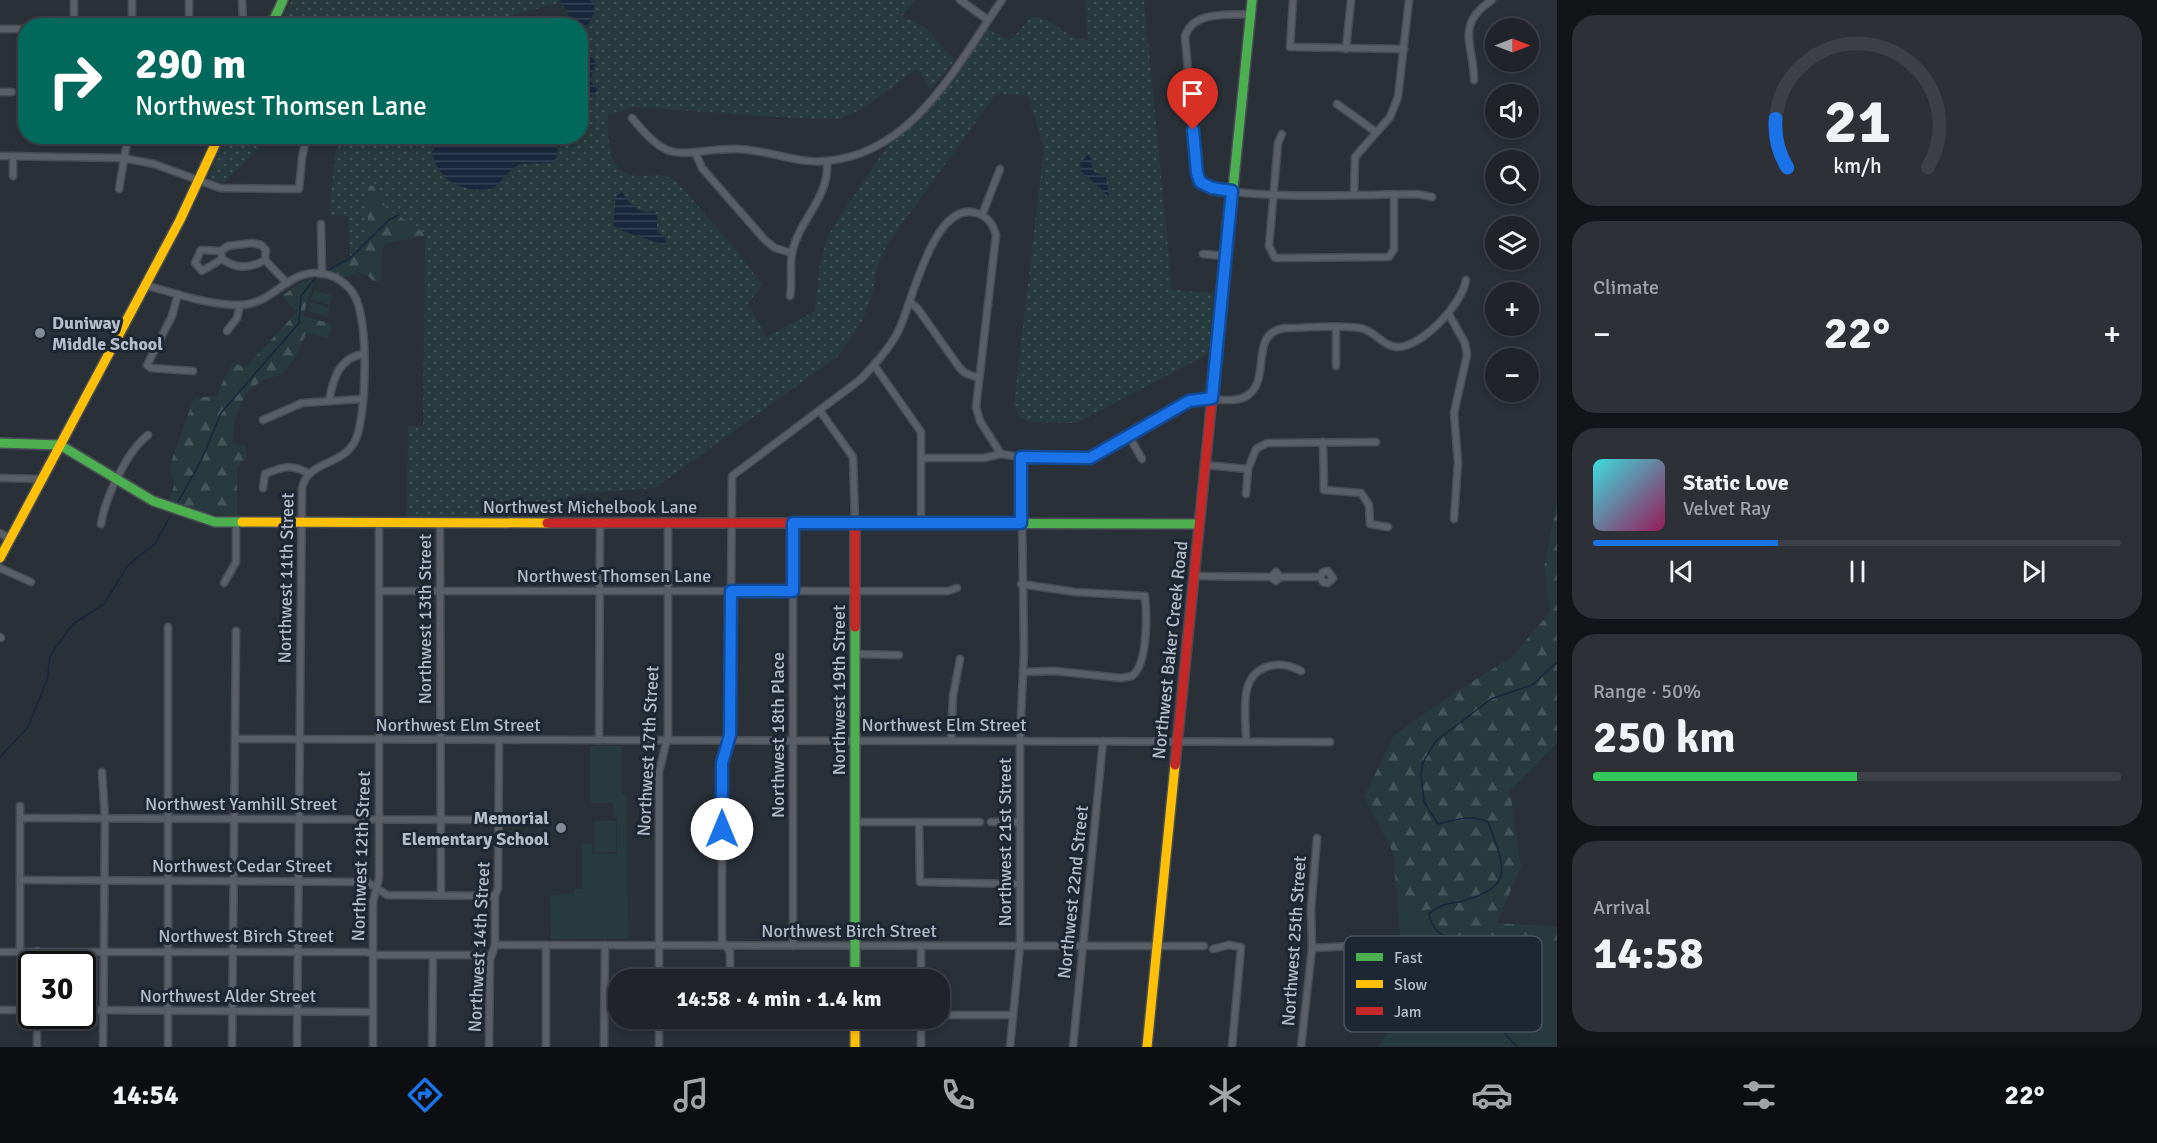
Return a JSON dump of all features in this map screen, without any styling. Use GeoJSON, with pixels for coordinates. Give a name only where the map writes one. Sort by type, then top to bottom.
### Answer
{"type":"FeatureCollection","features":[{"type":"Feature","properties":{"kind":"street"},"geometry":{"type":"LineString","coordinates":[[74,0],[74,18]]}},
{"type":"Feature","properties":{"kind":"street"},"geometry":{"type":"LineString","coordinates":[[132,0],[132,18]]}},
{"type":"Feature","properties":{"kind":"street"},"geometry":{"type":"LineString","coordinates":[[189,0],[189,18]]}},
{"type":"Feature","properties":{"kind":"street"},"geometry":{"type":"LineString","coordinates":[[242,0],[243,18]]}},
{"type":"Feature","properties":{"kind":"street"},"geometry":{"type":"LineString","coordinates":[[275,18],[283,0]]}},
{"type":"Feature","properties":{"kind":"street"},"geometry":{"type":"LineString","coordinates":[[960,0],[988,20]]}},
{"type":"Feature","properties":{"kind":"street"},"geometry":{"type":"LineString","coordinates":[[632,118],[657,146],[668,152],[696,154],[755,150],[801,161],[827,161],[846,157],[882,143],[915,120],[931,102],[1002,0]]}},
{"type":"Feature","properties":{"kind":"street","name":"Northwest Baker Creek Road"},"geometry":{"type":"LineString","coordinates":[[1147,1047],[1252,0]]}},
{"type":"Feature","properties":{"kind":"street"},"geometry":{"type":"LineString","coordinates":[[1293,0],[1290,48],[1404,49]]}},
{"type":"Feature","properties":{"kind":"street"},"geometry":{"type":"LineString","coordinates":[[1346,49],[1350,0]]}},
{"type":"Feature","properties":{"kind":"street"},"geometry":{"type":"LineString","coordinates":[[1354,194],[1355,157],[1389,117],[1398,97],[1409,0]]}},
{"type":"Feature","properties":{"kind":"street"},"geometry":{"type":"LineString","coordinates":[[1474,80],[1468,52],[1468,33],[1473,18],[1492,0]]}},
{"type":"Feature","properties":{"kind":"street"},"geometry":{"type":"LineString","coordinates":[[1250,14],[1202,18],[1193,22],[1185,36],[1197,173],[1200,182],[1206,186],[1232,191],[1275,194],[1432,196]]}},
{"type":"Feature","properties":{"kind":"street"},"geometry":{"type":"LineString","coordinates":[[0,29],[18,29]]}},
{"type":"Feature","properties":{"kind":"street"},"geometry":{"type":"LineString","coordinates":[[0,92],[12,92]]}},
{"type":"Feature","properties":{"kind":"street"},"geometry":{"type":"LineString","coordinates":[[1337,104],[1376,132]]}},
{"type":"Feature","properties":{"kind":"street"},"geometry":{"type":"LineString","coordinates":[[1282,134],[1278,143],[1269,246],[1272,254],[1280,259],[1389,257],[1394,249],[1394,194]]}},
{"type":"Feature","properties":{"kind":"street"},"geometry":{"type":"LineString","coordinates":[[119,189],[126,144]]}},
{"type":"Feature","properties":{"kind":"street"},"geometry":{"type":"LineString","coordinates":[[0,558],[145,285],[215,144]]}},
{"type":"Feature","properties":{"kind":"street"},"geometry":{"type":"LineString","coordinates":[[0,156],[123,158],[154,164],[220,188],[299,189],[306,144]]}},
{"type":"Feature","properties":{"kind":"street"},"geometry":{"type":"LineString","coordinates":[[696,154],[702,168],[765,240],[775,248],[792,253]]}},
{"type":"Feature","properties":{"kind":"street"},"geometry":{"type":"LineString","coordinates":[[13,156],[13,176]]}},
{"type":"Feature","properties":{"kind":"street"},"geometry":{"type":"LineString","coordinates":[[790,296],[792,253],[798,236],[828,180],[827,161]]}},
{"type":"Feature","properties":{"kind":"street"},"geometry":{"type":"LineString","coordinates":[[982,215],[1000,169]]}},
{"type":"Feature","properties":{"kind":"street"},"geometry":{"type":"LineString","coordinates":[[730,969],[730,952],[722,940],[722,763],[729,741],[730,485],[734,473],[820,411],[861,379],[874,365],[896,335],[911,303],[925,259],[942,226],[966,211],[982,215],[994,227],[996,243],[976,407],[980,421],[1001,454]]}},
{"type":"Feature","properties":{"kind":"street"},"geometry":{"type":"LineString","coordinates":[[145,285],[178,294],[240,305],[266,298],[286,283],[302,275],[322,274],[321,224]]}},
{"type":"Feature","properties":{"kind":"street"},"geometry":{"type":"LineString","coordinates":[[265,260],[243,267],[222,255],[234,244],[257,243],[266,250],[265,260],[286,283]]}},
{"type":"Feature","properties":{"kind":"street"},"geometry":{"type":"LineString","coordinates":[[1203,254],[1226,256]]}},
{"type":"Feature","properties":{"kind":"street","name":"Northwest 11th Street"},"geometry":{"type":"LineString","coordinates":[[297,1047],[302,488],[309,474],[321,465],[339,460],[352,446],[358,433],[362,399],[363,354],[356,300],[343,282],[322,274]]}},
{"type":"Feature","properties":{"kind":"street"},"geometry":{"type":"LineString","coordinates":[[921,458],[984,458],[1001,454],[1021,457],[1090,458],[1189,401],[1244,398],[1255,389],[1259,380],[1262,345],[1271,333],[1285,328],[1363,329],[1389,345],[1403,346],[1425,336],[1460,301],[1467,280]]}},
{"type":"Feature","properties":{"kind":"street"},"geometry":{"type":"LineString","coordinates":[[178,294],[172,316],[147,365],[151,368],[193,371]]}},
{"type":"Feature","properties":{"kind":"street"},"geometry":{"type":"LineString","coordinates":[[911,303],[918,309],[959,367],[965,373],[978,378]]}},
{"type":"Feature","properties":{"kind":"street"},"geometry":{"type":"LineString","coordinates":[[227,331],[237,318],[240,305]]}},
{"type":"Feature","properties":{"kind":"street"},"geometry":{"type":"LineString","coordinates":[[1448,313],[1460,331],[1467,355],[1454,413],[1458,462],[1454,519]]}},
{"type":"Feature","properties":{"kind":"street"},"geometry":{"type":"LineString","coordinates":[[1336,327],[1336,366]]}},
{"type":"Feature","properties":{"kind":"street"},"geometry":{"type":"LineString","coordinates":[[329,401],[341,366],[351,356],[363,354]]}},
{"type":"Feature","properties":{"kind":"street"},"geometry":{"type":"LineString","coordinates":[[874,365],[918,425],[921,458],[921,523]]}},
{"type":"Feature","properties":{"kind":"street"},"geometry":{"type":"LineString","coordinates":[[263,420],[302,403],[362,399]]}},
{"type":"Feature","properties":{"kind":"street","name":"Northwest 19th Street"},"geometry":{"type":"LineString","coordinates":[[820,411],[853,457],[855,969]]}},
{"type":"Feature","properties":{"kind":"street"},"geometry":{"type":"LineString","coordinates":[[101,525],[117,480],[138,442],[148,435]]}},
{"type":"Feature","properties":{"kind":"street"},"geometry":{"type":"LineString","coordinates":[[1129,436],[1142,459]]}},
{"type":"Feature","properties":{"kind":"street"},"geometry":{"type":"LineString","coordinates":[[1323,442],[1324,490],[1361,493],[1367,500],[1370,524],[1388,527]]}},
{"type":"Feature","properties":{"kind":"street"},"geometry":{"type":"LineString","coordinates":[[1246,494],[1248,469],[1256,449],[1267,443],[1376,442]]}},
{"type":"Feature","properties":{"kind":"street","name":"Northwest Michelbook Lane"},"geometry":{"type":"LineString","coordinates":[[0,443],[60,445],[159,504],[184,514],[215,522],[1199,524]]}},
{"type":"Feature","properties":{"kind":"street","name":"Northwest 21st Street"},"geometry":{"type":"LineString","coordinates":[[1010,1047],[1020,946],[1020,740],[1023,672],[1021,457]]}},
{"type":"Feature","properties":{"kind":"street"},"geometry":{"type":"LineString","coordinates":[[1205,465],[1248,469]]}},
{"type":"Feature","properties":{"kind":"street"},"geometry":{"type":"LineString","coordinates":[[263,488],[266,474],[288,466],[296,466],[309,474]]}},
{"type":"Feature","properties":{"kind":"street"},"geometry":{"type":"LineString","coordinates":[[0,478],[42,479]]}},
{"type":"Feature","properties":{"kind":"street"},"geometry":{"type":"LineString","coordinates":[[224,583],[236,562],[236,522]]}},
{"type":"Feature","properties":{"kind":"street","name":"Northwest 12th Street"},"geometry":{"type":"LineString","coordinates":[[373,1047],[373,902],[377,889],[379,819],[379,522]]}},
{"type":"Feature","properties":{"kind":"street","name":"Northwest 13th Street"},"geometry":{"type":"LineString","coordinates":[[440,523],[441,895]]}},
{"type":"Feature","properties":{"kind":"street","name":"Northwest 17th Street"},"geometry":{"type":"LineString","coordinates":[[659,969],[659,772],[667,740],[668,523]]}},
{"type":"Feature","properties":{"kind":"street","name":"Northwest 18th Place"},"geometry":{"type":"LineString","coordinates":[[793,523],[793,946]]}},
{"type":"Feature","properties":{"kind":"street"},"geometry":{"type":"LineString","coordinates":[[599,740],[600,524]]}},
{"type":"Feature","properties":{"kind":"street"},"geometry":{"type":"LineString","coordinates":[[0,533],[11,538]]}},
{"type":"Feature","properties":{"kind":"street"},"geometry":{"type":"LineString","coordinates":[[0,568],[32,582]]}},
{"type":"Feature","properties":{"kind":"street"},"geometry":{"type":"LineString","coordinates":[[1194,576],[1271,577],[1276,581],[1280,577],[1320,577]]}},
{"type":"Feature","properties":{"kind":"street"},"geometry":{"type":"LineString","coordinates":[[1021,584],[1075,592],[1145,596],[1147,611],[1142,657],[1139,669],[1132,676],[1121,678],[1071,671],[1023,672]]}},
{"type":"Feature","properties":{"kind":"street","name":"Northwest Thomsen Lane"},"geometry":{"type":"LineString","coordinates":[[379,591],[855,591],[957,588]]}},
{"type":"Feature","properties":{"kind":"street"},"geometry":{"type":"LineString","coordinates":[[168,627],[168,1047]]}},
{"type":"Feature","properties":{"kind":"street"},"geometry":{"type":"LineString","coordinates":[[232,1047],[236,632]]}},
{"type":"Feature","properties":{"kind":"street"},"geometry":{"type":"LineString","coordinates":[[855,654],[899,655]]}},
{"type":"Feature","properties":{"kind":"street"},"geometry":{"type":"LineString","coordinates":[[951,741],[953,696],[960,659]]}},
{"type":"Feature","properties":{"kind":"street"},"geometry":{"type":"LineString","coordinates":[[1246,741],[1246,692],[1251,680],[1264,667],[1272,665],[1290,665],[1301,671]]}},
{"type":"Feature","properties":{"kind":"street","name":"Northwest Elm Street"},"geometry":{"type":"LineString","coordinates":[[235,740],[1330,742]]}},
{"type":"Feature","properties":{"kind":"street","name":"Northwest 14th Street"},"geometry":{"type":"LineString","coordinates":[[489,1047],[490,956],[495,945],[495,896],[498,888],[499,740]]}},
{"type":"Feature","properties":{"kind":"street","name":"Northwest 22nd Street"},"geometry":{"type":"LineString","coordinates":[[1073,1047],[1103,741]]}},
{"type":"Feature","properties":{"kind":"street"},"geometry":{"type":"LineString","coordinates":[[102,772],[105,818],[102,950],[103,1047]]}},
{"type":"Feature","properties":{"kind":"street"},"geometry":{"type":"LineString","coordinates":[[20,806],[20,951]]}},
{"type":"Feature","properties":{"kind":"street","name":"Northwest Yamhill Street"},"geometry":{"type":"LineString","coordinates":[[20,818],[498,820]]}},
{"type":"Feature","properties":{"kind":"street"},"geometry":{"type":"LineString","coordinates":[[855,822],[980,822]]}},
{"type":"Feature","properties":{"kind":"street"},"geometry":{"type":"LineString","coordinates":[[919,822],[920,882],[1020,884]]}},
{"type":"Feature","properties":{"kind":"street"},"geometry":{"type":"LineString","coordinates":[[991,822],[1020,822]]}},
{"type":"Feature","properties":{"kind":"street","name":"Northwest 25th Street"},"geometry":{"type":"LineString","coordinates":[[1301,1047],[1312,948],[1311,909],[1317,838]]}},
{"type":"Feature","properties":{"kind":"street","name":"Northwest Cedar Street"},"geometry":{"type":"LineString","coordinates":[[20,880],[367,882],[387,895],[495,896]]}},
{"type":"Feature","properties":{"kind":"street","name":"Northwest Birch Street"},"geometry":{"type":"LineString","coordinates":[[495,945],[1204,946]]}},
{"type":"Feature","properties":{"kind":"street"},"geometry":{"type":"LineString","coordinates":[[546,945],[546,1047]]}},
{"type":"Feature","properties":{"kind":"street"},"geometry":{"type":"LineString","coordinates":[[604,1047],[605,945]]}},
{"type":"Feature","properties":{"kind":"street"},"geometry":{"type":"LineString","coordinates":[[1213,949],[1234,945],[1241,947],[1232,1047]]}},
{"type":"Feature","properties":{"kind":"street"},"geometry":{"type":"LineString","coordinates":[[921,946],[921,969]]}},
{"type":"Feature","properties":{"kind":"street"},"geometry":{"type":"LineString","coordinates":[[1312,948],[1344,946]]}},
{"type":"Feature","properties":{"kind":"street","name":"Northwest Birch Street"},"geometry":{"type":"LineString","coordinates":[[37,951],[298,951],[490,956]]}},
{"type":"Feature","properties":{"kind":"street","name":"Northwest Birch Street"},"geometry":{"type":"LineString","coordinates":[[0,952],[18,952]]}},
{"type":"Feature","properties":{"kind":"street"},"geometry":{"type":"LineString","coordinates":[[432,1047],[433,956]]}},
{"type":"Feature","properties":{"kind":"street"},"geometry":{"type":"LineString","coordinates":[[0,1010],[18,1010]]}},
{"type":"Feature","properties":{"kind":"street","name":"Northwest Alder Street"},"geometry":{"type":"LineString","coordinates":[[96,1011],[373,1012]]}},
{"type":"Feature","properties":{"kind":"street"},"geometry":{"type":"LineString","coordinates":[[950,1015],[1013,1015]]}},
{"type":"Feature","properties":{"kind":"street"},"geometry":{"type":"LineString","coordinates":[[37,1029],[37,1047]]}},
{"type":"Feature","properties":{"kind":"street"},"geometry":{"type":"LineString","coordinates":[[659,1029],[659,1047]]}},
{"type":"Feature","properties":{"kind":"street"},"geometry":{"type":"LineString","coordinates":[[855,1029],[855,1047]]}},
{"type":"Feature","properties":{"kind":"street"},"geometry":{"type":"LineString","coordinates":[[921,1029],[921,1047]]}},
{"type":"Feature","properties":{"kind":"green space"},"geometry":{"type":"Polygon","coordinates":[[[292,0],[915,0],[902,16],[926,28],[955,60],[931,90],[917,69],[862,109],[840,119],[808,119],[634,107],[608,115],[610,153],[619,168],[637,176],[659,175],[674,179],[734,247],[762,285],[748,303],[766,337],[815,311],[820,264],[828,235],[888,145],[914,125],[987,29],[1010,41],[1031,17],[1039,17],[1072,36],[1088,40],[1085,0],[1144,0],[1172,290],[1214,293],[1208,354],[1076,423],[1031,422],[1020,418],[1014,404],[1044,148],[1028,95],[996,94],[888,243],[879,261],[872,294],[862,321],[838,356],[655,488],[578,494],[550,502],[550,517],[407,517],[408,426],[423,426],[425,236],[418,227],[385,209],[378,186],[369,186],[367,238],[350,257],[348,216],[329,215],[335,154],[340,144],[408,144],[413,147],[429,144],[588,144],[588,18],[568,18],[568,12],[559,3],[501,18],[283,18],[292,0]]]}},
{"type":"Feature","properties":{"kind":"green space"},"geometry":{"type":"Polygon","coordinates":[[[223,144],[263,144],[225,182],[212,180],[209,176],[223,144]]]}},
{"type":"Feature","properties":{"kind":"green space"},"geometry":{"type":"Polygon","coordinates":[[[378,185],[386,209],[418,227],[425,236],[386,243],[383,247],[381,281],[373,281],[358,272],[345,278],[328,269],[350,257],[367,238],[369,186],[378,185]]]}},
{"type":"Feature","properties":{"kind":"green space"},"geometry":{"type":"Polygon","coordinates":[[[314,279],[303,316],[332,324],[328,338],[306,333],[297,355],[282,375],[259,383],[250,390],[239,408],[232,443],[245,445],[247,457],[237,467],[237,517],[201,512],[169,501],[175,483],[169,468],[194,398],[216,396],[232,363],[246,367],[297,312],[282,296],[298,284],[314,279]]]}},
{"type":"Feature","properties":{"kind":"green space"},"geometry":{"type":"Polygon","coordinates":[[[314,290],[333,296],[330,305],[311,299],[314,290]]]}},
{"type":"Feature","properties":{"kind":"green space"},"geometry":{"type":"Polygon","coordinates":[[[311,302],[330,308],[327,317],[308,311],[311,302]]]}},
{"type":"Feature","properties":{"kind":"green space"},"geometry":{"type":"Polygon","coordinates":[[[1557,499],[1557,743],[1510,791],[1521,866],[1497,923],[1557,927],[1557,1047],[1497,1032],[1542,1032],[1542,936],[1400,936],[1393,852],[1364,797],[1394,735],[1451,695],[1512,657],[1550,612],[1544,568],[1557,499]]]}},
{"type":"Feature","properties":{"kind":"green space"},"geometry":{"type":"Polygon","coordinates":[[[590,746],[622,746],[622,793],[627,796],[628,939],[551,939],[550,895],[574,894],[575,889],[582,889],[582,844],[592,844],[592,854],[617,854],[617,818],[613,817],[613,803],[590,803],[590,746]]]}},
{"type":"Feature","properties":{"kind":"green space"},"geometry":{"type":"Polygon","coordinates":[[[594,821],[616,821],[616,852],[594,853],[594,821]]]}},
{"type":"Feature","properties":{"kind":"green space"},"geometry":{"type":"Polygon","coordinates":[[[1431,909],[1442,936],[1399,936],[1409,914],[1431,909]]]}},
{"type":"Feature","properties":{"kind":"green space"},"geometry":{"type":"Polygon","coordinates":[[[1542,941],[1557,941],[1557,1047],[1378,1047],[1388,1032],[1542,1032],[1542,941]]]}},
{"type":"Feature","properties":{"kind":"water"},"geometry":{"type":"Polygon","coordinates":[[[559,0],[590,0],[594,4],[594,14],[588,24],[588,18],[568,18],[568,12],[559,0]]]}},
{"type":"Feature","properties":{"kind":"water"},"geometry":{"type":"Polygon","coordinates":[[[588,54],[596,62],[590,81],[598,90],[588,99],[588,54]]]}},
{"type":"Feature","properties":{"kind":"water"},"geometry":{"type":"Polygon","coordinates":[[[435,144],[553,144],[558,148],[556,159],[552,163],[520,164],[494,188],[484,189],[464,187],[447,179],[432,153],[435,144]]]}},
{"type":"Feature","properties":{"kind":"water"},"geometry":{"type":"Polygon","coordinates":[[[1088,154],[1093,170],[1106,176],[1109,197],[1081,171],[1080,163],[1088,154]]]}},
{"type":"Feature","properties":{"kind":"water"},"geometry":{"type":"Polygon","coordinates":[[[622,192],[639,210],[654,211],[657,215],[657,230],[665,238],[667,246],[630,234],[613,225],[616,196],[622,192]]]}},
{"type":"Feature","properties":{"kind":"waterway"},"geometry":{"type":"LineString","coordinates":[[328,270],[349,259],[389,220],[399,215]]}},
{"type":"Feature","properties":{"kind":"waterway"},"geometry":{"type":"LineString","coordinates":[[176,506],[201,461],[221,413],[299,323],[301,296],[316,277]]}},
{"type":"Feature","properties":{"kind":"waterway"},"geometry":{"type":"LineString","coordinates":[[0,757],[28,727],[47,680],[50,657],[56,647],[73,624],[104,604],[128,565],[155,544],[171,515]]}},
{"type":"Feature","properties":{"kind":"waterway"},"geometry":{"type":"LineString","coordinates":[[1444,936],[1431,923],[1429,914],[1443,905],[1459,902],[1490,890],[1498,882],[1501,864],[1488,822],[1476,818],[1463,818],[1438,824],[1424,802],[1421,774],[1423,762],[1436,741],[1491,699],[1532,685],[1557,662]]}},
{"type":"Feature","properties":{"kind":"waterway"},"geometry":{"type":"LineString","coordinates":[[1504,1032],[1517,1047]]}},
{"type":"Feature","properties":{"kind":"traffic: fast"},"geometry":{"type":"LineString","coordinates":[[275,18],[283,0]]}},
{"type":"Feature","properties":{"kind":"traffic: fast"},"geometry":{"type":"LineString","coordinates":[[1212,398],[1252,0]]}},
{"type":"Feature","properties":{"kind":"traffic: fast"},"geometry":{"type":"LineString","coordinates":[[0,443],[60,445],[153,501],[215,522],[242,522]]}},
{"type":"Feature","properties":{"kind":"traffic: fast"},"geometry":{"type":"LineString","coordinates":[[876,523],[1199,524]]}},
{"type":"Feature","properties":{"kind":"traffic: fast"},"geometry":{"type":"LineString","coordinates":[[855,627],[855,969]]}},
{"type":"Feature","properties":{"kind":"traffic: slow"},"geometry":{"type":"LineString","coordinates":[[0,558],[180,220],[215,144]]}},
{"type":"Feature","properties":{"kind":"traffic: slow"},"geometry":{"type":"LineString","coordinates":[[242,522],[547,523]]}},
{"type":"Feature","properties":{"kind":"traffic: slow"},"geometry":{"type":"LineString","coordinates":[[1147,1047],[1175,765]]}},
{"type":"Feature","properties":{"kind":"traffic: slow"},"geometry":{"type":"LineString","coordinates":[[855,1029],[855,1047]]}},
{"type":"Feature","properties":{"kind":"traffic: jam"},"geometry":{"type":"LineString","coordinates":[[1175,765],[1212,398]]}},
{"type":"Feature","properties":{"kind":"traffic: jam"},"geometry":{"type":"LineString","coordinates":[[547,523],[876,523]]}},
{"type":"Feature","properties":{"kind":"traffic: jam"},"geometry":{"type":"LineString","coordinates":[[855,523],[855,627]]}},
{"type":"Feature","properties":{"kind":"place","name":"Duniway Middle School"},"geometry":{"type":"Point","coordinates":[40,333]}},
{"type":"Feature","properties":{"kind":"place","name":"Memorial Elementary School"},"geometry":{"type":"Point","coordinates":[561,828]}},
{"type":"Feature","properties":{"kind":"route"},"geometry":{"type":"LineString","coordinates":[[722,829],[722,763],[730,735],[731,591],[793,591],[793,523],[1021,523],[1021,457],[1090,458],[1189,401],[1212,398],[1232,191],[1212,188],[1200,182],[1193,130]]}}]}
